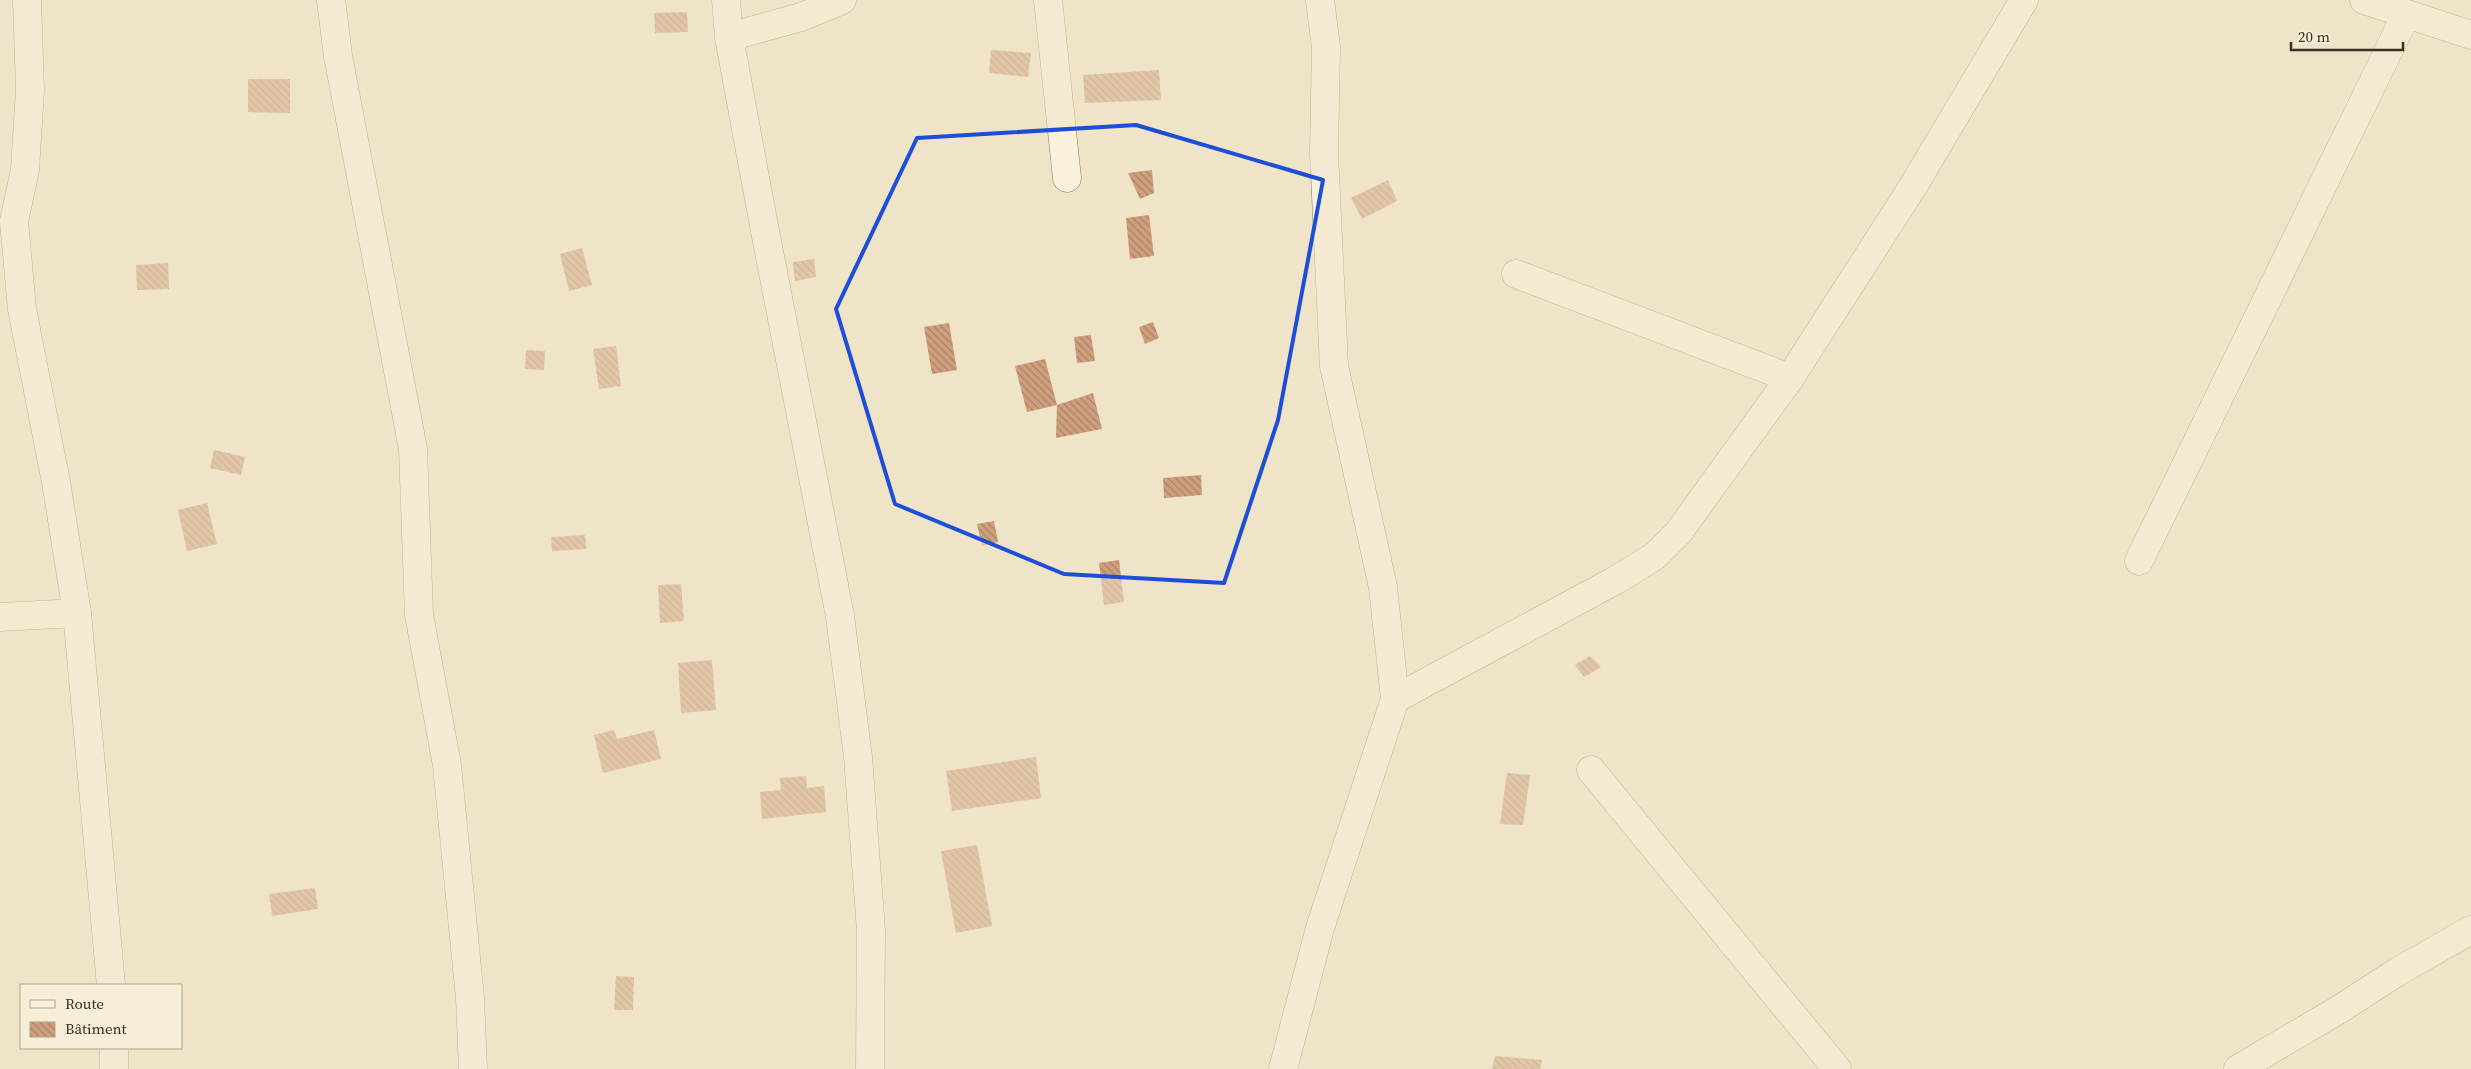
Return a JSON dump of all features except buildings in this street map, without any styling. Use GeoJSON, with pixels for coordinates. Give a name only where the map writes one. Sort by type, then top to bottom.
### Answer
{"type":"FeatureCollection","features":[{"type":"Feature","properties":{"kind":"street"},"geometry":{"type":"LineString","coordinates":[[27,0],[30,90],[25,170],[7,222],[56,482],[78,613],[111,984]]}},
{"type":"Feature","properties":{"kind":"street"},"geometry":{"type":"LineString","coordinates":[[331,0],[338,56],[413,449],[419,615],[447,765],[470,998],[473,1069]]}},
{"type":"Feature","properties":{"kind":"street"},"geometry":{"type":"LineString","coordinates":[[726,0],[729,37],[840,616],[858,757],[871,930],[870,1069]]}},
{"type":"Feature","properties":{"kind":"street"},"geometry":{"type":"LineString","coordinates":[[729,37],[801,17],[842,0]]}},
{"type":"Feature","properties":{"kind":"street"},"geometry":{"type":"LineString","coordinates":[[1048,0],[1067,178]]}},
{"type":"Feature","properties":{"kind":"street"},"geometry":{"type":"LineString","coordinates":[[1284,1069],[1320,928],[1395,699],[1383,586],[1334,366],[1324,153],[1326,47],[1320,0]]}},
{"type":"Feature","properties":{"kind":"street"},"geometry":{"type":"LineString","coordinates":[[1395,699],[1616,580],[1655,556],[1678,533],[1790,378],[1912,188],[2024,0]]}},
{"type":"Feature","properties":{"kind":"street"},"geometry":{"type":"LineString","coordinates":[[2364,0],[2471,35]]}},
{"type":"Feature","properties":{"kind":"street"},"geometry":{"type":"LineString","coordinates":[[2139,561],[2406,15]]}},
{"type":"Feature","properties":{"kind":"street"},"geometry":{"type":"LineString","coordinates":[[1516,274],[1790,378]]}},
{"type":"Feature","properties":{"kind":"street"},"geometry":{"type":"LineString","coordinates":[[0,617],[78,613]]}},
{"type":"Feature","properties":{"kind":"street"},"geometry":{"type":"LineString","coordinates":[[1590,770],[1837,1069]]}},
{"type":"Feature","properties":{"kind":"street"},"geometry":{"type":"LineString","coordinates":[[2238,1069],[2471,930]]}},
{"type":"Feature","properties":{"kind":"street"},"geometry":{"type":"LineString","coordinates":[[114,1049],[114,1069]]}},
{"type":"Feature","properties":{"kind":"highlighted area"},"geometry":{"type":"Polygon","coordinates":[[[1136,125],[1323,180],[1278,420],[1224,583],[1064,574],[895,504],[836,309],[917,138],[1136,125]]]}}]}
